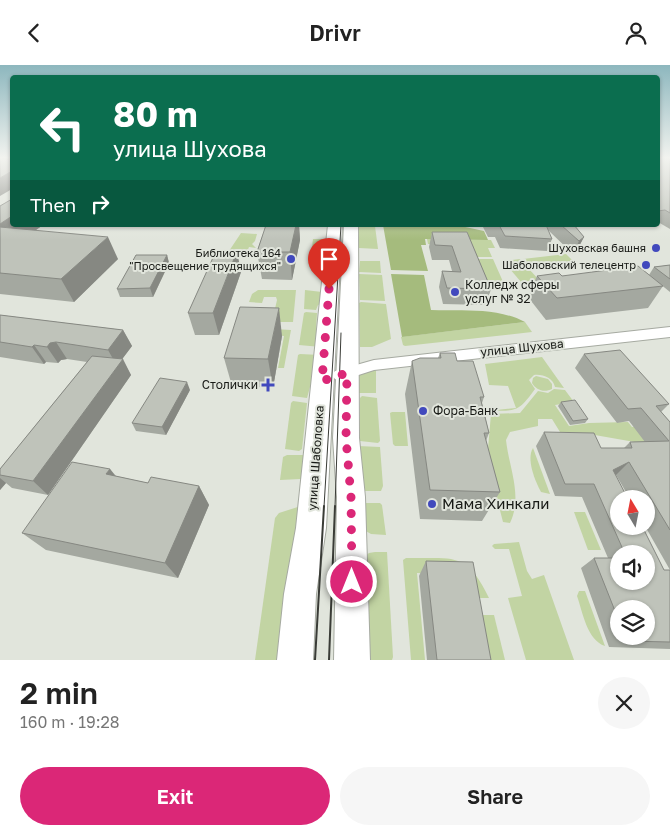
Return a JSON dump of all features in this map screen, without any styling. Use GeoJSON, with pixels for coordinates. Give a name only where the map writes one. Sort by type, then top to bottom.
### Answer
{"type":"FeatureCollection","features":[{"type":"Feature","properties":{"kind":"main road","name":"улица Шаболовка"},"geometry":{"type":"LineString","coordinates":[[295,660],[300,594],[311,528],[348,368],[335,227]]}},
{"type":"Feature","properties":{"kind":"main road","name":"улица Шаболовка"},"geometry":{"type":"LineString","coordinates":[[351,227],[346,438],[351,497],[352,660]]}},
{"type":"Feature","properties":{"kind":"street","name":"улица Шухова"},"geometry":{"type":"LineString","coordinates":[[348,368],[670,332]]}},
{"type":"Feature","properties":{"kind":"green space"},"geometry":{"type":"Polygon","coordinates":[[[359,227],[375,227],[378,249],[359,248],[359,227]]]}},
{"type":"Feature","properties":{"kind":"green space"},"geometry":{"type":"Polygon","coordinates":[[[383,227],[465,227],[484,231],[488,240],[425,239],[426,245],[421,245],[428,271],[391,270],[383,227]]]}},
{"type":"Feature","properties":{"kind":"green space"},"geometry":{"type":"Polygon","coordinates":[[[241,233],[257,234],[252,244],[256,248],[249,247],[247,252],[229,251],[241,233]]]}},
{"type":"Feature","properties":{"kind":"green space"},"geometry":{"type":"Polygon","coordinates":[[[313,239],[326,239],[324,256],[311,256],[313,239]]]}},
{"type":"Feature","properties":{"kind":"green space"},"geometry":{"type":"Polygon","coordinates":[[[427,239],[491,240],[495,248],[488,248],[492,257],[474,257],[469,245],[428,244],[427,239]]]}},
{"type":"Feature","properties":{"kind":"green space"},"geometry":{"type":"Polygon","coordinates":[[[566,254],[574,262],[530,266],[523,259],[566,254]]]}},
{"type":"Feature","properties":{"kind":"green space"},"geometry":{"type":"Polygon","coordinates":[[[472,259],[493,259],[504,284],[482,284],[472,259]]]}},
{"type":"Feature","properties":{"kind":"green space"},"geometry":{"type":"Polygon","coordinates":[[[520,259],[539,280],[521,282],[503,261],[520,259]]]}},
{"type":"Feature","properties":{"kind":"green space"},"geometry":{"type":"Polygon","coordinates":[[[360,261],[380,261],[381,273],[359,272],[360,261]]]}},
{"type":"Feature","properties":{"kind":"green space"},"geometry":{"type":"Polygon","coordinates":[[[359,274],[382,275],[385,301],[360,300],[359,274]]]}},
{"type":"Feature","properties":{"kind":"green space"},"geometry":{"type":"Polygon","coordinates":[[[391,274],[424,275],[431,310],[491,312],[514,317],[525,322],[402,337],[391,274]]]}},
{"type":"Feature","properties":{"kind":"green space"},"geometry":{"type":"Polygon","coordinates":[[[258,290],[296,290],[293,322],[272,322],[276,297],[264,297],[262,303],[249,302],[252,294],[258,290]]]}},
{"type":"Feature","properties":{"kind":"green space"},"geometry":{"type":"Polygon","coordinates":[[[305,290],[322,292],[325,303],[318,305],[316,310],[304,309],[305,290]]]}},
{"type":"Feature","properties":{"kind":"green space"},"geometry":{"type":"Polygon","coordinates":[[[359,303],[386,304],[391,339],[372,347],[360,347],[359,303]]]}},
{"type":"Feature","properties":{"kind":"green space"},"geometry":{"type":"Polygon","coordinates":[[[304,313],[317,313],[316,329],[321,331],[321,347],[299,345],[304,313]]]}},
{"type":"Feature","properties":{"kind":"green space"},"geometry":{"type":"Polygon","coordinates":[[[525,322],[532,332],[405,346],[401,337],[525,322]]]}},
{"type":"Feature","properties":{"kind":"green space"},"geometry":{"type":"Polygon","coordinates":[[[274,329],[291,330],[284,368],[278,368],[284,336],[273,335],[274,329]]]}},
{"type":"Feature","properties":{"kind":"green space"},"geometry":{"type":"Polygon","coordinates":[[[298,355],[320,355],[318,384],[310,387],[307,398],[292,396],[298,355]]]}},
{"type":"Feature","properties":{"kind":"green space"},"geometry":{"type":"Polygon","coordinates":[[[542,357],[564,388],[555,387],[547,377],[534,375],[529,380],[535,389],[520,407],[510,410],[487,411],[516,408],[508,386],[489,385],[485,364],[542,357]]]}},
{"type":"Feature","properties":{"kind":"green space"},"geometry":{"type":"Polygon","coordinates":[[[376,370],[376,393],[357,393],[354,377],[376,370]]]}},
{"type":"Feature","properties":{"kind":"green space"},"geometry":{"type":"Polygon","coordinates":[[[536,376],[548,379],[552,384],[552,389],[543,391],[536,387],[532,383],[533,378],[536,376]]]}},
{"type":"Feature","properties":{"kind":"green space"},"geometry":{"type":"Polygon","coordinates":[[[554,389],[565,390],[574,402],[555,405],[569,426],[589,423],[628,422],[632,427],[648,425],[646,444],[589,434],[560,432],[552,419],[538,419],[538,426],[510,432],[506,440],[514,482],[515,503],[510,523],[503,522],[487,460],[491,414],[520,413],[538,391],[548,393],[554,389]]]}},
{"type":"Feature","properties":{"kind":"green space"},"geometry":{"type":"Polygon","coordinates":[[[362,396],[377,398],[380,441],[378,443],[360,441],[360,398],[362,396]]]}},
{"type":"Feature","properties":{"kind":"green space"},"geometry":{"type":"Polygon","coordinates":[[[293,401],[307,403],[302,449],[299,451],[285,449],[291,403],[293,401]]]}},
{"type":"Feature","properties":{"kind":"green space"},"geometry":{"type":"Polygon","coordinates":[[[405,412],[408,446],[395,446],[393,444],[390,413],[405,412]]]}},
{"type":"Feature","properties":{"kind":"green space"},"geometry":{"type":"Polygon","coordinates":[[[358,446],[380,447],[383,486],[381,491],[356,491],[358,446]]]}},
{"type":"Feature","properties":{"kind":"green space"},"geometry":{"type":"Polygon","coordinates":[[[533,448],[550,494],[541,492],[534,476],[530,458],[533,448]]]}},
{"type":"Feature","properties":{"kind":"green space"},"geometry":{"type":"Polygon","coordinates":[[[287,455],[305,455],[301,479],[280,480],[283,457],[287,455]]]}},
{"type":"Feature","properties":{"kind":"green space"},"geometry":{"type":"Polygon","coordinates":[[[357,503],[380,503],[382,505],[386,535],[371,534],[364,530],[357,503]]]}},
{"type":"Feature","properties":{"kind":"green space"},"geometry":{"type":"Polygon","coordinates":[[[307,504],[281,660],[255,660],[275,518],[279,513],[307,504]]]}},
{"type":"Feature","properties":{"kind":"green space"},"geometry":{"type":"Polygon","coordinates":[[[574,512],[585,512],[601,550],[588,550],[574,512]]]}},
{"type":"Feature","properties":{"kind":"green space"},"geometry":{"type":"Polygon","coordinates":[[[519,542],[527,571],[532,579],[544,575],[574,660],[526,660],[508,598],[522,596],[509,549],[495,549],[492,546],[494,544],[519,542]]]}},
{"type":"Feature","properties":{"kind":"green space"},"geometry":{"type":"Polygon","coordinates":[[[387,552],[393,657],[392,660],[358,660],[363,558],[369,553],[387,552]]]}},
{"type":"Feature","properties":{"kind":"green space"},"geometry":{"type":"Polygon","coordinates":[[[406,558],[447,558],[456,560],[473,572],[489,598],[469,598],[465,575],[417,573],[425,660],[411,660],[403,560],[406,558]]]}},
{"type":"Feature","properties":{"kind":"green space"},"geometry":{"type":"Polygon","coordinates":[[[579,591],[585,591],[605,646],[594,638],[586,625],[577,596],[579,591]]]}},
{"type":"Feature","properties":{"kind":"green space"},"geometry":{"type":"Polygon","coordinates":[[[472,615],[494,615],[505,660],[480,660],[472,615]]]}},
{"type":"Feature","properties":{"kind":"building"},"geometry":{"type":"Polygon","coordinates":[[[660,185],[670,185],[670,213],[665,210],[660,211],[660,185]]]}},
{"type":"Feature","properties":{"kind":"building"},"geometry":{"type":"Polygon","coordinates":[[[10,200],[10,217],[0,224],[0,206],[10,200]]]}},
{"type":"Feature","properties":{"kind":"building"},"geometry":{"type":"Polygon","coordinates":[[[0,227],[108,237],[61,279],[0,273],[0,227]]]}},
{"type":"Feature","properties":{"kind":"building"},"geometry":{"type":"Polygon","coordinates":[[[265,227],[296,227],[290,252],[257,252],[265,227]]]}},
{"type":"Feature","properties":{"kind":"building"},"geometry":{"type":"Polygon","coordinates":[[[500,227],[547,227],[552,239],[505,236],[500,227]]]}},
{"type":"Feature","properties":{"kind":"building"},"geometry":{"type":"Polygon","coordinates":[[[563,227],[576,227],[584,237],[579,241],[563,227]]]}},
{"type":"Feature","properties":{"kind":"building"},"geometry":{"type":"Polygon","coordinates":[[[432,232],[467,232],[491,289],[447,288],[442,271],[461,272],[452,246],[435,245],[432,232]]]}},
{"type":"Feature","properties":{"kind":"building"},"geometry":{"type":"Polygon","coordinates":[[[216,251],[237,251],[213,313],[188,313],[216,251]]]}},
{"type":"Feature","properties":{"kind":"building"},"geometry":{"type":"Polygon","coordinates":[[[136,255],[167,255],[150,288],[117,289],[136,255]]]}},
{"type":"Feature","properties":{"kind":"building"},"geometry":{"type":"Polygon","coordinates":[[[670,265],[670,279],[654,267],[670,265]]]}},
{"type":"Feature","properties":{"kind":"building"},"geometry":{"type":"Polygon","coordinates":[[[638,266],[663,286],[557,298],[537,276],[559,273],[562,276],[638,266]]]}},
{"type":"Feature","properties":{"kind":"building"},"geometry":{"type":"Polygon","coordinates":[[[240,307],[279,308],[268,359],[224,358],[240,307]]]}},
{"type":"Feature","properties":{"kind":"building"},"geometry":{"type":"Polygon","coordinates":[[[0,315],[123,330],[108,350],[56,342],[50,343],[47,347],[34,345],[32,347],[0,342],[0,315]]]}},
{"type":"Feature","properties":{"kind":"building"},"geometry":{"type":"Polygon","coordinates":[[[620,350],[669,404],[656,406],[670,422],[670,530],[655,505],[655,490],[646,490],[629,462],[613,470],[623,490],[610,490],[610,520],[594,484],[565,484],[544,432],[594,433],[601,448],[632,448],[630,442],[669,441],[641,408],[628,409],[584,354],[620,350]]]}},
{"type":"Feature","properties":{"kind":"building"},"geometry":{"type":"Polygon","coordinates":[[[440,353],[455,353],[457,361],[473,361],[484,397],[480,397],[489,433],[484,433],[500,492],[430,490],[412,361],[420,358],[441,358],[440,353]]]}},
{"type":"Feature","properties":{"kind":"building"},"geometry":{"type":"Polygon","coordinates":[[[92,356],[123,359],[33,481],[0,475],[0,469],[92,356]]]}},
{"type":"Feature","properties":{"kind":"building"},"geometry":{"type":"Polygon","coordinates":[[[160,378],[187,382],[162,427],[132,423],[160,378]]]}},
{"type":"Feature","properties":{"kind":"building"},"geometry":{"type":"Polygon","coordinates":[[[575,400],[588,419],[573,421],[561,402],[575,400]]]}},
{"type":"Feature","properties":{"kind":"building"},"geometry":{"type":"Polygon","coordinates":[[[72,462],[110,469],[106,474],[148,483],[151,477],[199,486],[165,563],[22,533],[72,462]]]}},
{"type":"Feature","properties":{"kind":"building"},"geometry":{"type":"Polygon","coordinates":[[[617,535],[646,535],[652,545],[621,545],[617,535]]]}},
{"type":"Feature","properties":{"kind":"building"},"geometry":{"type":"Polygon","coordinates":[[[655,552],[664,570],[670,570],[670,642],[655,642],[655,600],[611,600],[594,558],[610,558],[610,590],[655,590],[655,552]]]}},
{"type":"Feature","properties":{"kind":"building"},"geometry":{"type":"Polygon","coordinates":[[[426,561],[473,562],[491,660],[437,660],[426,561]]]}},
{"type":"Feature","properties":{"kind":"tram line"},"geometry":{"type":"LineString","coordinates":[[324,507],[341,227]]}},
{"type":"Feature","properties":{"kind":"tram line"},"geometry":{"type":"LineString","coordinates":[[335,507],[341,333]]}},
{"type":"Feature","properties":{"kind":"tram line"},"geometry":{"type":"LineString","coordinates":[[315,660],[324,506]]}},
{"type":"Feature","properties":{"kind":"tram line"},"geometry":{"type":"LineString","coordinates":[[329,660],[335,506]]}},
{"type":"Feature","properties":{"kind":"place","name":"Шуховская башня"},"geometry":{"type":"Point","coordinates":[656,248]}},
{"type":"Feature","properties":{"kind":"place","name":"Библиотека 164 \"Просвещение трудящихся\""},"geometry":{"type":"Point","coordinates":[291,259]}},
{"type":"Feature","properties":{"kind":"place","name":"Шаболовский телецентр"},"geometry":{"type":"Point","coordinates":[646,265]}},
{"type":"Feature","properties":{"kind":"place","name":"Колледж сферы услуг № 32"},"geometry":{"type":"Point","coordinates":[455,292]}},
{"type":"Feature","properties":{"kind":"place","name":"Столички"},"geometry":{"type":"Point","coordinates":[268,385]}},
{"type":"Feature","properties":{"kind":"place","name":"Фора-Банк"},"geometry":{"type":"Point","coordinates":[423,411]}},
{"type":"Feature","properties":{"kind":"place","name":"Мама Хинкали"},"geometry":{"type":"Point","coordinates":[432,504]}},
{"type":"Feature","properties":{"kind":"route"},"geometry":{"type":"LineString","coordinates":[[329,289],[322,381],[347,373],[346,438],[351,497],[352,582]]}}]}
